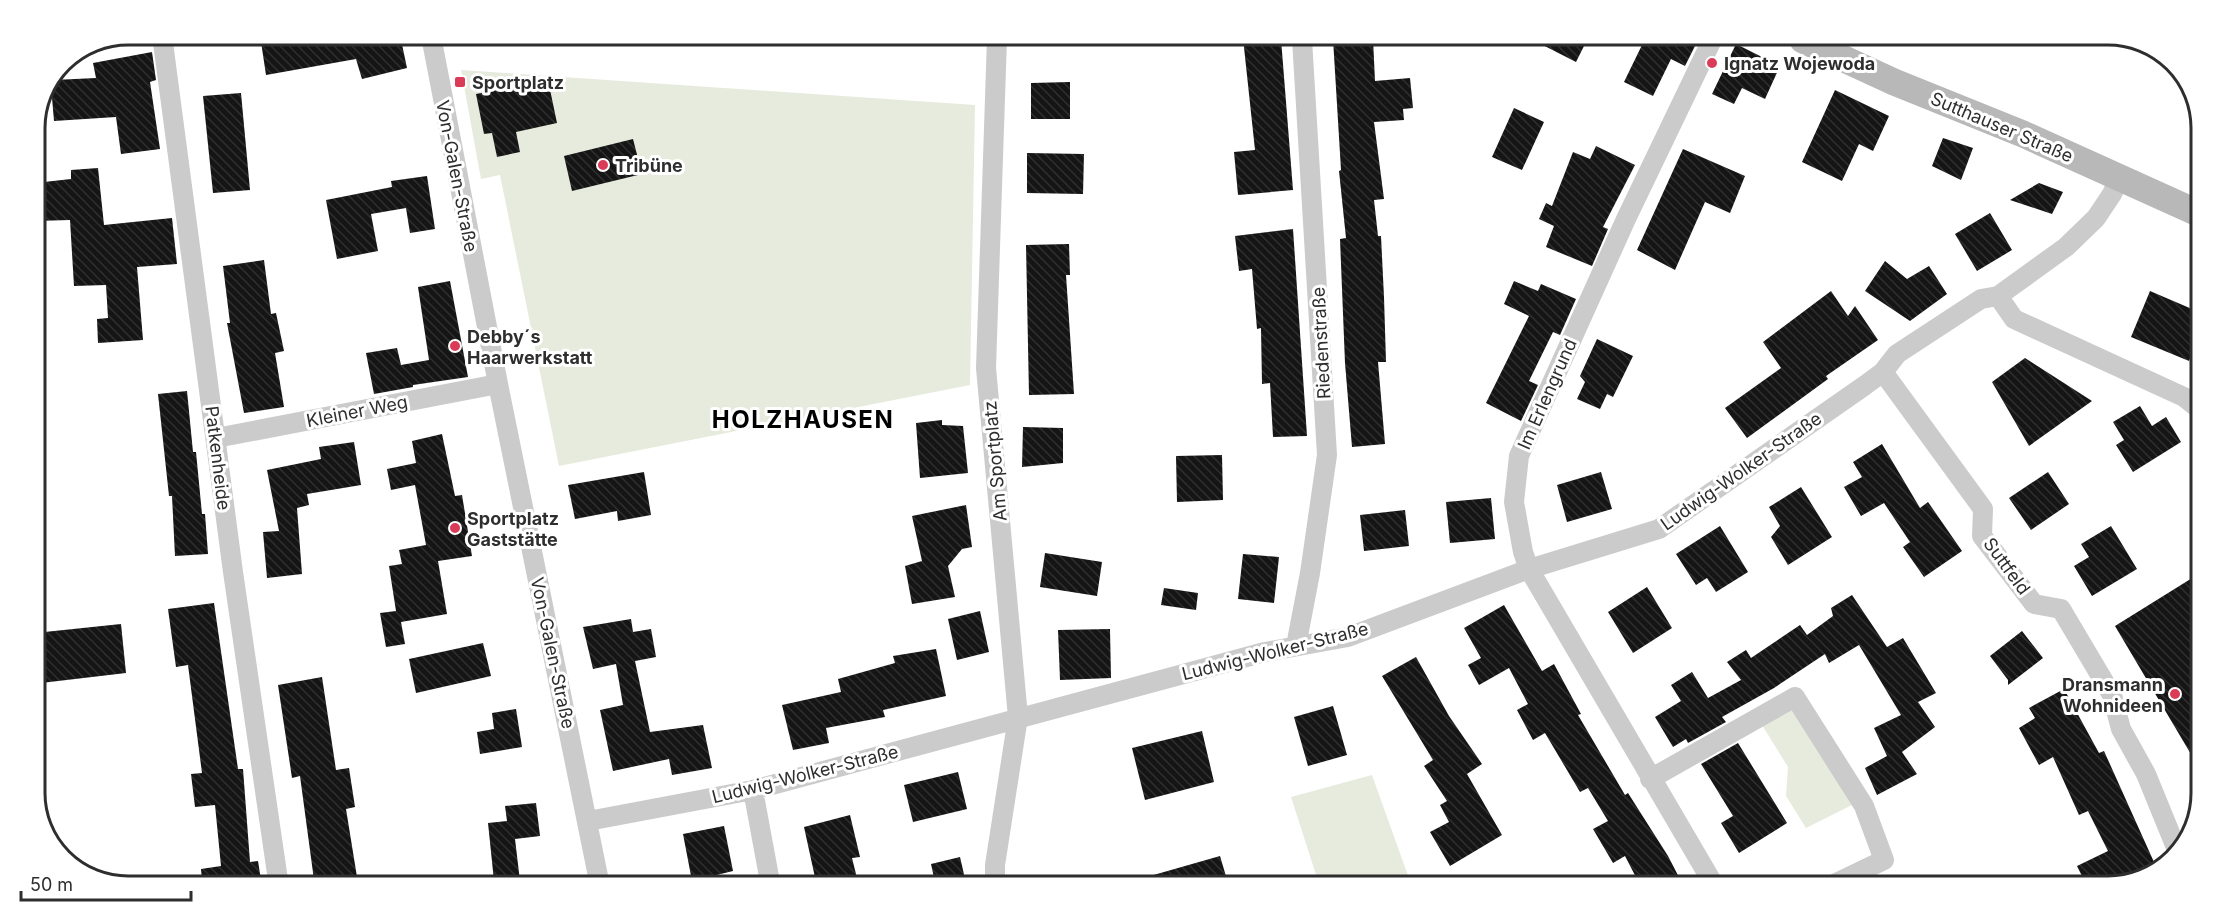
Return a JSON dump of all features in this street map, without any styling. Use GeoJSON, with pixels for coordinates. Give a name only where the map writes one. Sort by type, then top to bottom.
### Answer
{"type":"FeatureCollection","features":[{"type":"Feature","properties":{"kind":"street","name":"Patkenheide"},"geometry":{"type":"LineString","coordinates":[[163,45],[277,876]]}},
{"type":"Feature","properties":{"kind":"street","name":"Von-Galen-Straße"},"geometry":{"type":"LineString","coordinates":[[433,45],[498,384],[598,876]]}},
{"type":"Feature","properties":{"kind":"street","name":"Am Sportplatz"},"geometry":{"type":"LineString","coordinates":[[995,876],[1018,717],[986,368],[998,45]]}},
{"type":"Feature","properties":{"kind":"street","name":"Riedenstraße"},"geometry":{"type":"LineString","coordinates":[[1296,646],[1310,573],[1326,455],[1302,45]]}},
{"type":"Feature","properties":{"kind":"street","name":"Im Erlengrund"},"geometry":{"type":"LineString","coordinates":[[1708,876],[1529,569],[1523,552],[1515,501],[1519,456],[1626,219],[1710,45]]}},
{"type":"Feature","properties":{"kind":"street","name":"Sutthauser Straße"},"geometry":{"type":"LineString","coordinates":[[1814,45],[1894,82],[2023,134],[2191,210]]}},
{"type":"Feature","properties":{"kind":"street","name":"Ludwig-Wolker-Straße"},"geometry":{"type":"LineString","coordinates":[[588,821],[753,790],[1265,652],[1348,637],[1529,569],[1659,529],[1882,372],[1897,354],[1981,299],[1998,296],[2066,247],[2096,218],[2119,179]]}},
{"type":"Feature","properties":{"kind":"street"},"geometry":{"type":"LineString","coordinates":[[1998,296],[2014,319],[2184,397],[2191,403]]}},
{"type":"Feature","properties":{"kind":"street","name":"Suttfeld"},"geometry":{"type":"LineString","coordinates":[[1882,372],[1983,508],[1982,536],[2034,604],[2061,609],[2112,695],[2121,729],[2146,774],[2174,842]]}},
{"type":"Feature","properties":{"kind":"street","name":"Kleiner Weg"},"geometry":{"type":"LineString","coordinates":[[216,438],[498,384]]}},
{"type":"Feature","properties":{"kind":"street"},"geometry":{"type":"LineString","coordinates":[[1650,779],[1795,697],[1864,806],[1884,860],[1851,876]]}},
{"type":"Feature","properties":{"kind":"street"},"geometry":{"type":"LineString","coordinates":[[753,790],[769,876]]}},
{"type":"Feature","properties":{"kind":"shaded area"},"geometry":{"type":"Polygon","coordinates":[[[461,70],[975,105],[970,385],[559,466],[500,175],[481,179],[461,70]]]}},
{"type":"Feature","properties":{"kind":"shaded area"},"geometry":{"type":"Polygon","coordinates":[[[1793,706],[1852,805],[1806,828],[1786,796],[1788,767],[1762,725],[1793,706]]]}},
{"type":"Feature","properties":{"kind":"shaded area"},"geometry":{"type":"Polygon","coordinates":[[[1372,775],[1408,876],[1316,876],[1291,797],[1372,775]]]}},
{"type":"Feature","properties":{"kind":"building"},"geometry":{"type":"Polygon","coordinates":[[[262,45],[402,45],[407,68],[362,79],[356,59],[266,75],[262,45]]]}},
{"type":"Feature","properties":{"kind":"building"},"geometry":{"type":"Polygon","coordinates":[[[1244,45],[1281,45],[1293,190],[1238,195],[1234,152],[1255,150],[1244,45]]]}},
{"type":"Feature","properties":{"kind":"building"},"geometry":{"type":"Polygon","coordinates":[[[1333,45],[1373,45],[1375,81],[1410,78],[1413,108],[1403,109],[1404,120],[1374,122],[1384,199],[1374,200],[1378,236],[1381,236],[1384,297],[1386,362],[1378,362],[1385,444],[1352,447],[1345,363],[1340,239],[1346,238],[1339,171],[1341,170],[1333,45]]]}},
{"type":"Feature","properties":{"kind":"building"},"geometry":{"type":"Polygon","coordinates":[[[1543,45],[1584,45],[1576,62],[1543,45]]]}},
{"type":"Feature","properties":{"kind":"building"},"geometry":{"type":"Polygon","coordinates":[[[1642,45],[1696,45],[1685,66],[1671,59],[1653,96],[1624,82],[1642,45]]]}},
{"type":"Feature","properties":{"kind":"building"},"geometry":{"type":"Polygon","coordinates":[[[1736,45],[1780,66],[1765,99],[1742,88],[1734,104],[1712,94],[1736,45]]]}},
{"type":"Feature","properties":{"kind":"building"},"geometry":{"type":"Polygon","coordinates":[[[152,52],[156,80],[150,82],[160,149],[121,154],[116,117],[54,121],[52,97],[61,80],[96,78],[93,63],[152,52]]]}},
{"type":"Feature","properties":{"kind":"building"},"geometry":{"type":"Polygon","coordinates":[[[548,80],[557,123],[516,132],[520,152],[497,157],[492,133],[484,134],[476,94],[548,80]]]}},
{"type":"Feature","properties":{"kind":"building"},"geometry":{"type":"Polygon","coordinates":[[[1070,82],[1070,119],[1031,119],[1031,83],[1070,82]]]}},
{"type":"Feature","properties":{"kind":"building"},"geometry":{"type":"Polygon","coordinates":[[[1835,90],[1889,116],[1873,151],[1859,144],[1842,181],[1802,162],[1835,90]]]}},
{"type":"Feature","properties":{"kind":"building"},"geometry":{"type":"Polygon","coordinates":[[[241,93],[250,190],[213,193],[203,96],[241,93]]]}},
{"type":"Feature","properties":{"kind":"building"},"geometry":{"type":"Polygon","coordinates":[[[1514,108],[1544,122],[1522,170],[1492,157],[1514,108]]]}},
{"type":"Feature","properties":{"kind":"building"},"geometry":{"type":"Polygon","coordinates":[[[1943,138],[1973,148],[1961,180],[1932,166],[1943,138]]]}},
{"type":"Feature","properties":{"kind":"building","name":"Tribüne"},"geometry":{"type":"Polygon","coordinates":[[[633,139],[642,174],[572,191],[564,156],[633,139]]]}},
{"type":"Feature","properties":{"kind":"building"},"geometry":{"type":"Polygon","coordinates":[[[1596,146],[1635,165],[1603,227],[1608,229],[1592,266],[1546,247],[1554,226],[1539,219],[1546,203],[1552,206],[1573,152],[1590,159],[1596,146]]]}},
{"type":"Feature","properties":{"kind":"building"},"geometry":{"type":"Polygon","coordinates":[[[1683,149],[1745,176],[1730,213],[1705,202],[1675,270],[1637,250],[1683,149]]]}},
{"type":"Feature","properties":{"kind":"building"},"geometry":{"type":"Polygon","coordinates":[[[1027,153],[1084,154],[1083,194],[1027,193],[1027,153]]]}},
{"type":"Feature","properties":{"kind":"building"},"geometry":{"type":"Polygon","coordinates":[[[98,168],[104,225],[172,218],[177,264],[137,267],[143,340],[98,343],[97,319],[108,318],[106,285],[74,286],[70,220],[45,221],[45,182],[71,179],[71,170],[98,168]]]}},
{"type":"Feature","properties":{"kind":"building"},"geometry":{"type":"Polygon","coordinates":[[[427,176],[435,229],[410,233],[406,208],[371,214],[378,251],[337,259],[326,200],[392,187],[391,181],[427,176]]]}},
{"type":"Feature","properties":{"kind":"building"},"geometry":{"type":"Polygon","coordinates":[[[2039,183],[2063,192],[2052,214],[2010,200],[2039,183]]]}},
{"type":"Feature","properties":{"kind":"building"},"geometry":{"type":"Polygon","coordinates":[[[1990,213],[2012,250],[1977,271],[1955,234],[1990,213]]]}},
{"type":"Feature","properties":{"kind":"building"},"geometry":{"type":"Polygon","coordinates":[[[1293,229],[1307,436],[1273,437],[1270,383],[1262,384],[1261,328],[1257,329],[1252,269],[1239,271],[1235,236],[1293,229]]]}},
{"type":"Feature","properties":{"kind":"building"},"geometry":{"type":"Polygon","coordinates":[[[1069,244],[1070,275],[1066,275],[1074,394],[1029,395],[1026,245],[1069,244]]]}},
{"type":"Feature","properties":{"kind":"building"},"geometry":{"type":"Polygon","coordinates":[[[264,260],[271,314],[276,313],[284,351],[275,353],[284,407],[244,413],[227,323],[230,323],[223,266],[264,260]]]}},
{"type":"Feature","properties":{"kind":"building"},"geometry":{"type":"Polygon","coordinates":[[[1885,261],[1907,279],[1929,266],[1947,294],[1910,321],[1865,291],[1885,261]]]}},
{"type":"Feature","properties":{"kind":"building"},"geometry":{"type":"Polygon","coordinates":[[[450,281],[468,377],[413,385],[413,387],[374,394],[366,353],[397,348],[401,365],[429,360],[418,287],[450,281]]]}},
{"type":"Feature","properties":{"kind":"building"},"geometry":{"type":"Polygon","coordinates":[[[1514,281],[1538,291],[1541,284],[1576,299],[1560,335],[1553,332],[1529,381],[1538,385],[1521,421],[1486,403],[1529,316],[1504,304],[1514,281]]]}},
{"type":"Feature","properties":{"kind":"building"},"geometry":{"type":"Polygon","coordinates":[[[1831,291],[1848,316],[1855,306],[1878,340],[1826,376],[1828,379],[1747,438],[1725,408],[1781,368],[1763,342],[1831,291]]]}},
{"type":"Feature","properties":{"kind":"building"},"geometry":{"type":"Polygon","coordinates":[[[2150,291],[2191,309],[2191,356],[2189,361],[2131,337],[2150,291]]]}},
{"type":"Feature","properties":{"kind":"building"},"geometry":{"type":"Polygon","coordinates":[[[1597,339],[1633,356],[1613,397],[1607,394],[1600,409],[1577,399],[1585,382],[1580,376],[1597,339]]]}},
{"type":"Feature","properties":{"kind":"building"},"geometry":{"type":"Polygon","coordinates":[[[2025,358],[2092,401],[2029,446],[1992,382],[2025,358]]]}},
{"type":"Feature","properties":{"kind":"building"},"geometry":{"type":"Polygon","coordinates":[[[187,391],[202,514],[205,514],[208,554],[175,556],[172,496],[169,496],[158,394],[187,391]]]}},
{"type":"Feature","properties":{"kind":"building"},"geometry":{"type":"Polygon","coordinates":[[[2140,406],[2152,426],[2166,417],[2181,442],[2133,472],[2116,445],[2124,440],[2113,422],[2140,406]]]}},
{"type":"Feature","properties":{"kind":"building"},"geometry":{"type":"Polygon","coordinates":[[[942,420],[942,425],[963,426],[968,473],[920,478],[916,423],[942,420]]]}},
{"type":"Feature","properties":{"kind":"building"},"geometry":{"type":"Polygon","coordinates":[[[1023,427],[1063,428],[1063,463],[1022,467],[1023,427]]]}},
{"type":"Feature","properties":{"kind":"building"},"geometry":{"type":"Polygon","coordinates":[[[442,434],[455,496],[462,495],[472,556],[438,561],[447,614],[401,622],[405,644],[386,647],[380,613],[396,611],[389,566],[402,564],[399,550],[426,545],[415,485],[391,490],[387,469],[416,463],[412,441],[442,434]]]}},
{"type":"Feature","properties":{"kind":"building"},"geometry":{"type":"Polygon","coordinates":[[[354,442],[361,485],[307,494],[309,505],[297,508],[302,574],[267,578],[263,532],[279,531],[267,470],[321,459],[319,447],[354,442]]]}},
{"type":"Feature","properties":{"kind":"building"},"geometry":{"type":"Polygon","coordinates":[[[1882,444],[1920,508],[1928,502],[1962,551],[1924,577],[1903,547],[1910,542],[1884,503],[1861,516],[1844,487],[1862,477],[1853,462],[1882,444]]]}},
{"type":"Feature","properties":{"kind":"building"},"geometry":{"type":"Polygon","coordinates":[[[1222,455],[1223,500],[1177,502],[1176,456],[1222,455]]]}},
{"type":"Feature","properties":{"kind":"building"},"geometry":{"type":"Polygon","coordinates":[[[644,472],[651,515],[618,521],[617,511],[575,519],[568,485],[644,472]]]}},
{"type":"Feature","properties":{"kind":"building"},"geometry":{"type":"Polygon","coordinates":[[[1601,472],[1612,509],[1567,522],[1557,485],[1601,472]]]}},
{"type":"Feature","properties":{"kind":"building"},"geometry":{"type":"Polygon","coordinates":[[[2048,472],[2069,504],[2031,530],[2009,498],[2048,472]]]}},
{"type":"Feature","properties":{"kind":"building"},"geometry":{"type":"Polygon","coordinates":[[[1801,487],[1832,537],[1788,565],[1771,537],[1780,526],[1769,507],[1801,487]]]}},
{"type":"Feature","properties":{"kind":"building"},"geometry":{"type":"Polygon","coordinates":[[[1491,498],[1495,539],[1450,543],[1446,502],[1491,498]]]}},
{"type":"Feature","properties":{"kind":"building"},"geometry":{"type":"Polygon","coordinates":[[[966,505],[972,547],[962,549],[948,566],[955,597],[912,604],[905,566],[922,561],[912,516],[966,505]]]}},
{"type":"Feature","properties":{"kind":"building"},"geometry":{"type":"Polygon","coordinates":[[[1405,510],[1409,546],[1364,551],[1360,515],[1405,510]]]}},
{"type":"Feature","properties":{"kind":"building"},"geometry":{"type":"Polygon","coordinates":[[[1720,526],[1748,572],[1716,592],[1707,578],[1696,585],[1676,554],[1720,526]]]}},
{"type":"Feature","properties":{"kind":"building"},"geometry":{"type":"Polygon","coordinates":[[[2111,526],[2137,569],[2092,596],[2074,566],[2089,557],[2081,544],[2111,526]]]}},
{"type":"Feature","properties":{"kind":"building"},"geometry":{"type":"Polygon","coordinates":[[[1045,553],[1102,562],[1097,596],[1040,587],[1045,553]]]}},
{"type":"Feature","properties":{"kind":"building"},"geometry":{"type":"Polygon","coordinates":[[[1243,554],[1279,557],[1274,603],[1238,599],[1243,554]]]}},
{"type":"Feature","properties":{"kind":"building","name":"Dransmann Wohnideen"},"geometry":{"type":"Polygon","coordinates":[[[2191,579],[2191,754],[2115,626],[2191,579]]]}},
{"type":"Feature","properties":{"kind":"building"},"geometry":{"type":"Polygon","coordinates":[[[1647,587],[1672,628],[1633,653],[1608,612],[1647,587]]]}},
{"type":"Feature","properties":{"kind":"building"},"geometry":{"type":"Polygon","coordinates":[[[1164,588],[1198,593],[1196,610],[1161,605],[1164,588]]]}},
{"type":"Feature","properties":{"kind":"building"},"geometry":{"type":"Polygon","coordinates":[[[1852,595],[1887,647],[1903,638],[1936,693],[1918,702],[1935,727],[1902,752],[1917,774],[1877,795],[1865,768],[1887,756],[1874,728],[1901,715],[1859,645],[1829,663],[1825,654],[1774,688],[1722,717],[1726,722],[1688,743],[1686,739],[1673,747],[1655,717],[1681,701],[1671,685],[1692,672],[1708,698],[1741,680],[1727,662],[1746,650],[1751,658],[1800,625],[1807,635],[1833,616],[1831,608],[1852,595]]]}},
{"type":"Feature","properties":{"kind":"building"},"geometry":{"type":"Polygon","coordinates":[[[214,603],[238,769],[243,769],[250,862],[258,861],[260,876],[202,876],[201,869],[221,866],[215,805],[195,807],[191,774],[202,773],[188,665],[176,667],[168,609],[214,603]]]}},
{"type":"Feature","properties":{"kind":"building"},"geometry":{"type":"Polygon","coordinates":[[[1504,605],[1542,671],[1554,664],[1581,714],[1578,715],[1625,795],[1628,793],[1678,876],[1635,876],[1625,856],[1613,863],[1593,829],[1608,821],[1588,788],[1580,792],[1545,733],[1533,740],[1517,710],[1528,704],[1509,668],[1479,685],[1468,665],[1481,658],[1464,628],[1504,605]]]}},
{"type":"Feature","properties":{"kind":"building"},"geometry":{"type":"Polygon","coordinates":[[[980,611],[989,652],[957,660],[948,619],[980,611]]]}},
{"type":"Feature","properties":{"kind":"building"},"geometry":{"type":"Polygon","coordinates":[[[631,619],[633,632],[651,629],[656,657],[635,661],[650,732],[703,725],[712,768],[672,775],[669,759],[613,771],[600,710],[623,705],[616,664],[593,669],[583,627],[631,619]]]}},
{"type":"Feature","properties":{"kind":"building"},"geometry":{"type":"Polygon","coordinates":[[[121,624],[126,673],[45,683],[45,632],[121,624]]]}},
{"type":"Feature","properties":{"kind":"building"},"geometry":{"type":"Polygon","coordinates":[[[1110,629],[1111,678],[1060,680],[1058,630],[1110,629]]]}},
{"type":"Feature","properties":{"kind":"building"},"geometry":{"type":"Polygon","coordinates":[[[2022,631],[2043,658],[2008,685],[2008,680],[1990,656],[2022,631]]]}},
{"type":"Feature","properties":{"kind":"building"},"geometry":{"type":"Polygon","coordinates":[[[483,643],[491,676],[416,693],[409,659],[483,643]]]}},
{"type":"Feature","properties":{"kind":"building"},"geometry":{"type":"Polygon","coordinates":[[[936,649],[946,696],[883,710],[885,717],[826,728],[829,743],[793,750],[782,705],[841,692],[838,679],[895,663],[893,656],[936,649]]]}},
{"type":"Feature","properties":{"kind":"building"},"geometry":{"type":"Polygon","coordinates":[[[1416,657],[1449,716],[1482,764],[1467,774],[1502,835],[1450,866],[1430,832],[1449,822],[1440,805],[1447,801],[1424,766],[1433,760],[1382,676],[1416,657]]]}},
{"type":"Feature","properties":{"kind":"building"},"geometry":{"type":"Polygon","coordinates":[[[322,677],[336,770],[349,768],[355,807],[346,809],[357,876],[313,876],[300,776],[292,778],[278,685],[322,677]]]}},
{"type":"Feature","properties":{"kind":"building"},"geometry":{"type":"Polygon","coordinates":[[[2064,689],[2099,753],[2104,751],[2154,862],[2140,870],[2119,875],[2082,876],[2077,866],[2108,851],[2088,811],[2079,815],[2053,757],[2039,765],[2019,728],[2035,718],[2029,708],[2064,689]]]}},
{"type":"Feature","properties":{"kind":"building"},"geometry":{"type":"Polygon","coordinates":[[[1333,706],[1347,755],[1308,766],[1294,717],[1333,706]]]}},
{"type":"Feature","properties":{"kind":"building"},"geometry":{"type":"Polygon","coordinates":[[[516,709],[522,747],[480,754],[477,732],[494,729],[492,713],[516,709]]]}},
{"type":"Feature","properties":{"kind":"building"},"geometry":{"type":"Polygon","coordinates":[[[1202,731],[1214,782],[1145,800],[1132,748],[1202,731]]]}},
{"type":"Feature","properties":{"kind":"building"},"geometry":{"type":"Polygon","coordinates":[[[1738,743],[1787,823],[1739,853],[1721,823],[1733,816],[1701,764],[1738,743]]]}},
{"type":"Feature","properties":{"kind":"building"},"geometry":{"type":"Polygon","coordinates":[[[958,772],[967,809],[913,822],[904,785],[958,772]]]}},
{"type":"Feature","properties":{"kind":"building"},"geometry":{"type":"Polygon","coordinates":[[[536,803],[540,836],[515,839],[519,876],[493,876],[488,823],[507,821],[505,806],[536,803]]]}},
{"type":"Feature","properties":{"kind":"building"},"geometry":{"type":"Polygon","coordinates":[[[850,815],[860,857],[852,858],[856,876],[815,876],[804,827],[850,815]]]}},
{"type":"Feature","properties":{"kind":"building"},"geometry":{"type":"Polygon","coordinates":[[[724,826],[733,871],[712,876],[691,876],[683,834],[724,826]]]}},
{"type":"Feature","properties":{"kind":"building"},"geometry":{"type":"Polygon","coordinates":[[[1220,856],[1226,876],[1150,876],[1220,856]]]}},
{"type":"Feature","properties":{"kind":"building"},"geometry":{"type":"Polygon","coordinates":[[[960,857],[964,876],[934,876],[931,864],[960,857]]]}},
{"type":"Feature","properties":{"kind":"place","name":"Ignatz Wojewoda"},"geometry":{"type":"Point","coordinates":[1712,63]}},
{"type":"Feature","properties":{"kind":"place","name":"Sportplatz"},"geometry":{"type":"Point","coordinates":[460,82]}},
{"type":"Feature","properties":{"kind":"place","name":"Tribüne"},"geometry":{"type":"Point","coordinates":[603,165]}},
{"type":"Feature","properties":{"kind":"place","name":"Debby´s Haarwerkstatt"},"geometry":{"type":"Point","coordinates":[455,346]}},
{"type":"Feature","properties":{"kind":"place","name":"Sportplatz Gaststätte"},"geometry":{"type":"Point","coordinates":[455,528]}},
{"type":"Feature","properties":{"kind":"place","name":"Dransmann Wohnideen"},"geometry":{"type":"Point","coordinates":[2175,694]}},
{"type":"Feature","properties":{"kind":"district","name":"HOLZHAUSEN"},"geometry":{"type":"Point","coordinates":[803,419]}}]}
